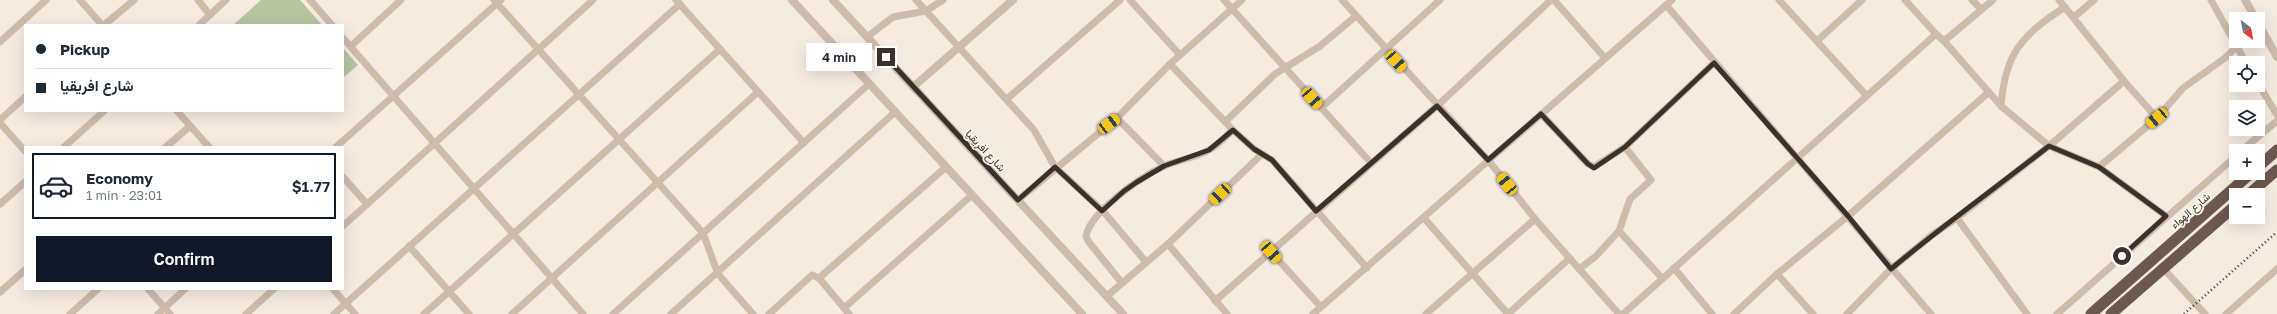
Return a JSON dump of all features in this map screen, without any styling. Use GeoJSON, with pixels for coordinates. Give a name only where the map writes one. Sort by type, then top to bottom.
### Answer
{"type":"FeatureCollection","features":[{"type":"Feature","properties":{"kind":"highway"},"geometry":{"type":"LineString","coordinates":[[2265,161],[2277,150]]}},
{"type":"Feature","properties":{"kind":"highway"},"geometry":{"type":"LineString","coordinates":[[2256,188],[2277,170]]}},
{"type":"Feature","properties":{"kind":"highway","name":"شارع الهواء"},"geometry":{"type":"LineString","coordinates":[[2091,314],[2243,180]]}},
{"type":"Feature","properties":{"kind":"highway"},"geometry":{"type":"LineString","coordinates":[[2111,314],[2229,211]]}},
{"type":"Feature","properties":{"kind":"street"},"geometry":{"type":"LineString","coordinates":[[0,42],[46,0]]}},
{"type":"Feature","properties":{"kind":"street"},"geometry":{"type":"LineString","coordinates":[[80,0],[102,24]]}},
{"type":"Feature","properties":{"kind":"street"},"geometry":{"type":"LineString","coordinates":[[104,24],[134,0]]}},
{"type":"Feature","properties":{"kind":"street"},"geometry":{"type":"LineString","coordinates":[[198,0],[210,15]]}},
{"type":"Feature","properties":{"kind":"street"},"geometry":{"type":"LineString","coordinates":[[200,24],[226,0]]}},
{"type":"Feature","properties":{"kind":"street"},"geometry":{"type":"LineString","coordinates":[[311,0],[331,24]]}},
{"type":"Feature","properties":{"kind":"street"},"geometry":{"type":"LineString","coordinates":[[350,46],[401,0]]}},
{"type":"Feature","properties":{"kind":"street"},"geometry":{"type":"LineString","coordinates":[[344,225],[593,0]]}},
{"type":"Feature","properties":{"kind":"street"},"geometry":{"type":"LineString","coordinates":[[792,0],[1082,314]]}},
{"type":"Feature","properties":{"kind":"street","name":"شارع افريقيا"},"geometry":{"type":"LineString","coordinates":[[833,0],[1123,314]]}},
{"type":"Feature","properties":{"kind":"street"},"geometry":{"type":"LineString","coordinates":[[916,0],[1034,130],[1055,167],[1102,211],[1146,262]]}},
{"type":"Feature","properties":{"kind":"street"},"geometry":{"type":"LineString","coordinates":[[867,38],[893,17],[926,11],[943,0]]}},
{"type":"Feature","properties":{"kind":"street"},"geometry":{"type":"LineString","coordinates":[[913,87],[1013,0]]}},
{"type":"Feature","properties":{"kind":"street"},"geometry":{"type":"LineString","coordinates":[[1006,99],[1120,0]]}},
{"type":"Feature","properties":{"kind":"street"},"geometry":{"type":"LineString","coordinates":[[1130,0],[1180,55]]}},
{"type":"Feature","properties":{"kind":"street"},"geometry":{"type":"LineString","coordinates":[[1224,0],[1371,163]]}},
{"type":"Feature","properties":{"kind":"street"},"geometry":{"type":"LineString","coordinates":[[1018,200],[1055,167],[1117,118],[1170,64],[1242,0]]}},
{"type":"Feature","properties":{"kind":"street"},"geometry":{"type":"LineString","coordinates":[[1342,0],[1437,106],[1488,160],[1535,219],[1618,314]]}},
{"type":"Feature","properties":{"kind":"street"},"geometry":{"type":"LineString","coordinates":[[1321,108],[1440,0]]}},
{"type":"Feature","properties":{"kind":"street"},"geometry":{"type":"LineString","coordinates":[[1780,0],[1866,95]]}},
{"type":"Feature","properties":{"kind":"street"},"geometry":{"type":"LineString","coordinates":[[1817,41],[1862,0]]}},
{"type":"Feature","properties":{"kind":"street"},"geometry":{"type":"LineString","coordinates":[[1905,0],[1944,41],[2000,106],[2049,146],[2099,167],[2166,216]]}},
{"type":"Feature","properties":{"kind":"street"},"geometry":{"type":"LineString","coordinates":[[1972,0],[1981,9]]}},
{"type":"Feature","properties":{"kind":"street"},"geometry":{"type":"LineString","coordinates":[[1944,41],[1993,0]]}},
{"type":"Feature","properties":{"kind":"street"},"geometry":{"type":"LineString","coordinates":[[2059,0],[2157,118]]}},
{"type":"Feature","properties":{"kind":"street"},"geometry":{"type":"LineString","coordinates":[[2074,17],[2094,0]]}},
{"type":"Feature","properties":{"kind":"street"},"geometry":{"type":"LineString","coordinates":[[2211,0],[2229,34]]}},
{"type":"Feature","properties":{"kind":"street"},"geometry":{"type":"LineString","coordinates":[[2245,0],[2252,12]]}},
{"type":"Feature","properties":{"kind":"street"},"geometry":{"type":"LineString","coordinates":[[337,146],[497,1],[538,50],[702,234],[718,274],[753,314]]}},
{"type":"Feature","properties":{"kind":"street"},"geometry":{"type":"LineString","coordinates":[[1215,301],[1437,106],[1550,1],[1605,58]]}},
{"type":"Feature","properties":{"kind":"street"},"geometry":{"type":"LineString","coordinates":[[334,314],[578,95],[678,2],[804,143]]}},
{"type":"Feature","properties":{"kind":"street"},"geometry":{"type":"LineString","coordinates":[[1313,314],[1669,2],[1714,63],[1848,216],[1891,269],[1931,314]]}},
{"type":"Feature","properties":{"kind":"street"},"geometry":{"type":"LineString","coordinates":[[2000,106],[2005,73],[2016,50],[2036,27],[2065,7]]}},
{"type":"Feature","properties":{"kind":"street"},"geometry":{"type":"LineString","coordinates":[[1224,122],[1247,103],[1269,79],[1320,46],[1356,16]]}},
{"type":"Feature","properties":{"kind":"street"},"geometry":{"type":"LineString","coordinates":[[1623,314],[1866,95],[1936,34]]}},
{"type":"Feature","properties":{"kind":"street"},"geometry":{"type":"LineString","coordinates":[[344,39],[583,314]]}},
{"type":"Feature","properties":{"kind":"street"},"geometry":{"type":"LineString","coordinates":[[2265,40],[2277,57]]}},
{"type":"Feature","properties":{"kind":"street"},"geometry":{"type":"LineString","coordinates":[[2099,167],[2157,118],[2183,88],[2225,58],[2235,48]]}},
{"type":"Feature","properties":{"kind":"street"},"geometry":{"type":"LineString","coordinates":[[424,314],[720,49]]}},
{"type":"Feature","properties":{"kind":"street"},"geometry":{"type":"LineString","coordinates":[[1541,114],[1592,168],[1625,147],[1714,63]]}},
{"type":"Feature","properties":{"kind":"street"},"geometry":{"type":"LineString","coordinates":[[1170,64],[1224,122],[1262,154],[1272,160],[1367,268]]}},
{"type":"Feature","properties":{"kind":"street"},"geometry":{"type":"LineString","coordinates":[[1847,314],[1891,269],[1932,235],[1958,218],[2049,146],[2124,80]]}},
{"type":"Feature","properties":{"kind":"street"},"geometry":{"type":"LineString","coordinates":[[613,314],[869,84]]}},
{"type":"Feature","properties":{"kind":"street"},"geometry":{"type":"LineString","coordinates":[[512,314],[758,92]]}},
{"type":"Feature","properties":{"kind":"street"},"geometry":{"type":"LineString","coordinates":[[1734,314],[1777,274],[1848,216],[1989,92]]}},
{"type":"Feature","properties":{"kind":"street"},"geometry":{"type":"LineString","coordinates":[[2263,92],[2277,116]]}},
{"type":"Feature","properties":{"kind":"street"},"geometry":{"type":"LineString","coordinates":[[24,98],[0,122],[24,150]]}},
{"type":"Feature","properties":{"kind":"street"},"geometry":{"type":"LineString","coordinates":[[65,146],[103,112]]}},
{"type":"Feature","properties":{"kind":"street"},"geometry":{"type":"LineString","coordinates":[[178,112],[208,146]]}},
{"type":"Feature","properties":{"kind":"street"},"geometry":{"type":"LineString","coordinates":[[671,314],[718,274],[866,136],[895,112]]}},
{"type":"Feature","properties":{"kind":"street"},"geometry":{"type":"LineString","coordinates":[[1117,118],[1164,166]]}},
{"type":"Feature","properties":{"kind":"street"},"geometry":{"type":"LineString","coordinates":[[2250,144],[2277,121]]}},
{"type":"Feature","properties":{"kind":"street"},"geometry":{"type":"LineString","coordinates":[[167,146],[190,126]]}},
{"type":"Feature","properties":{"kind":"street"},"geometry":{"type":"LineString","coordinates":[[1122,283],[1086,236],[1087,230],[1102,211],[1124,191],[1164,166],[1209,150],[1233,130]]}},
{"type":"Feature","properties":{"kind":"street"},"geometry":{"type":"LineString","coordinates":[[1579,269],[1595,257],[1619,231],[1630,199],[1651,180],[1625,147]]}},
{"type":"Feature","properties":{"kind":"street"},"geometry":{"type":"LineString","coordinates":[[1107,296],[1168,244],[1262,154]]}},
{"type":"Feature","properties":{"kind":"street"},"geometry":{"type":"LineString","coordinates":[[2057,314],[2166,216],[2229,162]]}},
{"type":"Feature","properties":{"kind":"street"},"geometry":{"type":"LineString","coordinates":[[819,278],[946,167]]}},
{"type":"Feature","properties":{"kind":"street"},"geometry":{"type":"LineString","coordinates":[[344,178],[367,204]]}},
{"type":"Feature","properties":{"kind":"street"},"geometry":{"type":"LineString","coordinates":[[0,204],[24,183]]}},
{"type":"Feature","properties":{"kind":"street"},"geometry":{"type":"LineString","coordinates":[[844,308],[972,195]]}},
{"type":"Feature","properties":{"kind":"street"},"geometry":{"type":"LineString","coordinates":[[1424,218],[1508,314],[1570,258]]}},
{"type":"Feature","properties":{"kind":"street"},"geometry":{"type":"LineString","coordinates":[[1958,218],[2027,314]]}},
{"type":"Feature","properties":{"kind":"street"},"geometry":{"type":"LineString","coordinates":[[1426,314],[1535,219]]}},
{"type":"Feature","properties":{"kind":"street"},"geometry":{"type":"LineString","coordinates":[[1619,231],[1662,278]]}},
{"type":"Feature","properties":{"kind":"street"},"geometry":{"type":"LineString","coordinates":[[1168,244],[1227,314]]}},
{"type":"Feature","properties":{"kind":"street"},"geometry":{"type":"LineString","coordinates":[[409,246],[469,314]]}},
{"type":"Feature","properties":{"kind":"street"},"geometry":{"type":"LineString","coordinates":[[1271,252],[1321,307]]}},
{"type":"Feature","properties":{"kind":"street"},"geometry":{"type":"LineString","coordinates":[[1674,268],[1712,314]]}},
{"type":"Feature","properties":{"kind":"street"},"geometry":{"type":"LineString","coordinates":[[2163,268],[2206,314]]}},
{"type":"Feature","properties":{"kind":"street"},"geometry":{"type":"LineString","coordinates":[[2226,314],[2277,269]]}},
{"type":"Feature","properties":{"kind":"street"},"geometry":{"type":"LineString","coordinates":[[0,292],[24,271]]}},
{"type":"Feature","properties":{"kind":"street"},"geometry":{"type":"LineString","coordinates":[[1777,274],[1814,314]]}},
{"type":"Feature","properties":{"kind":"street"},"geometry":{"type":"LineString","coordinates":[[769,314],[812,275],[819,278],[849,314]]}},
{"type":"Feature","properties":{"kind":"street"},"geometry":{"type":"LineString","coordinates":[[70,314],[97,290]]}},
{"type":"Feature","properties":{"kind":"street"},"geometry":{"type":"LineString","coordinates":[[149,290],[170,314]]}},
{"type":"Feature","properties":{"kind":"street"},"geometry":{"type":"LineString","coordinates":[[158,314],[184,290]]}},
{"type":"Feature","properties":{"kind":"street"},"geometry":{"type":"LineString","coordinates":[[246,314],[273,290]]}},
{"type":"Feature","properties":{"kind":"street"},"geometry":{"type":"LineString","coordinates":[[334,290],[355,314]]}},
{"type":"Feature","properties":{"kind":"street"},"geometry":{"type":"LineString","coordinates":[[1116,306],[1118,314]]}},
{"type":"Feature","properties":{"kind":"green space"},"geometry":{"type":"Polygon","coordinates":[[[261,0],[300,0],[321,24],[234,24],[261,0]]]}},
{"type":"Feature","properties":{"kind":"green space"},"geometry":{"type":"Polygon","coordinates":[[[344,49],[358,65],[344,77],[344,49]]]}},
{"type":"Feature","properties":{"kind":"railway"},"geometry":{"type":"LineString","coordinates":[[2184,314],[2277,232]]}},
{"type":"Feature","properties":{"kind":"route"},"geometry":{"type":"LineString","coordinates":[[886,57],[1018,200],[1055,167],[1081,193],[1102,211],[1124,191],[1137,182],[1164,166],[1199,155],[1209,150],[1233,130],[1254,149],[1272,160],[1316,211],[1437,106],[1488,160],[1541,114],[1588,164],[1594,168],[1625,147],[1662,110],[1714,63],[1848,216],[1891,269],[1932,235],[1958,218],[2049,146],[2099,167],[2166,216],[2122,256]]}}]}
